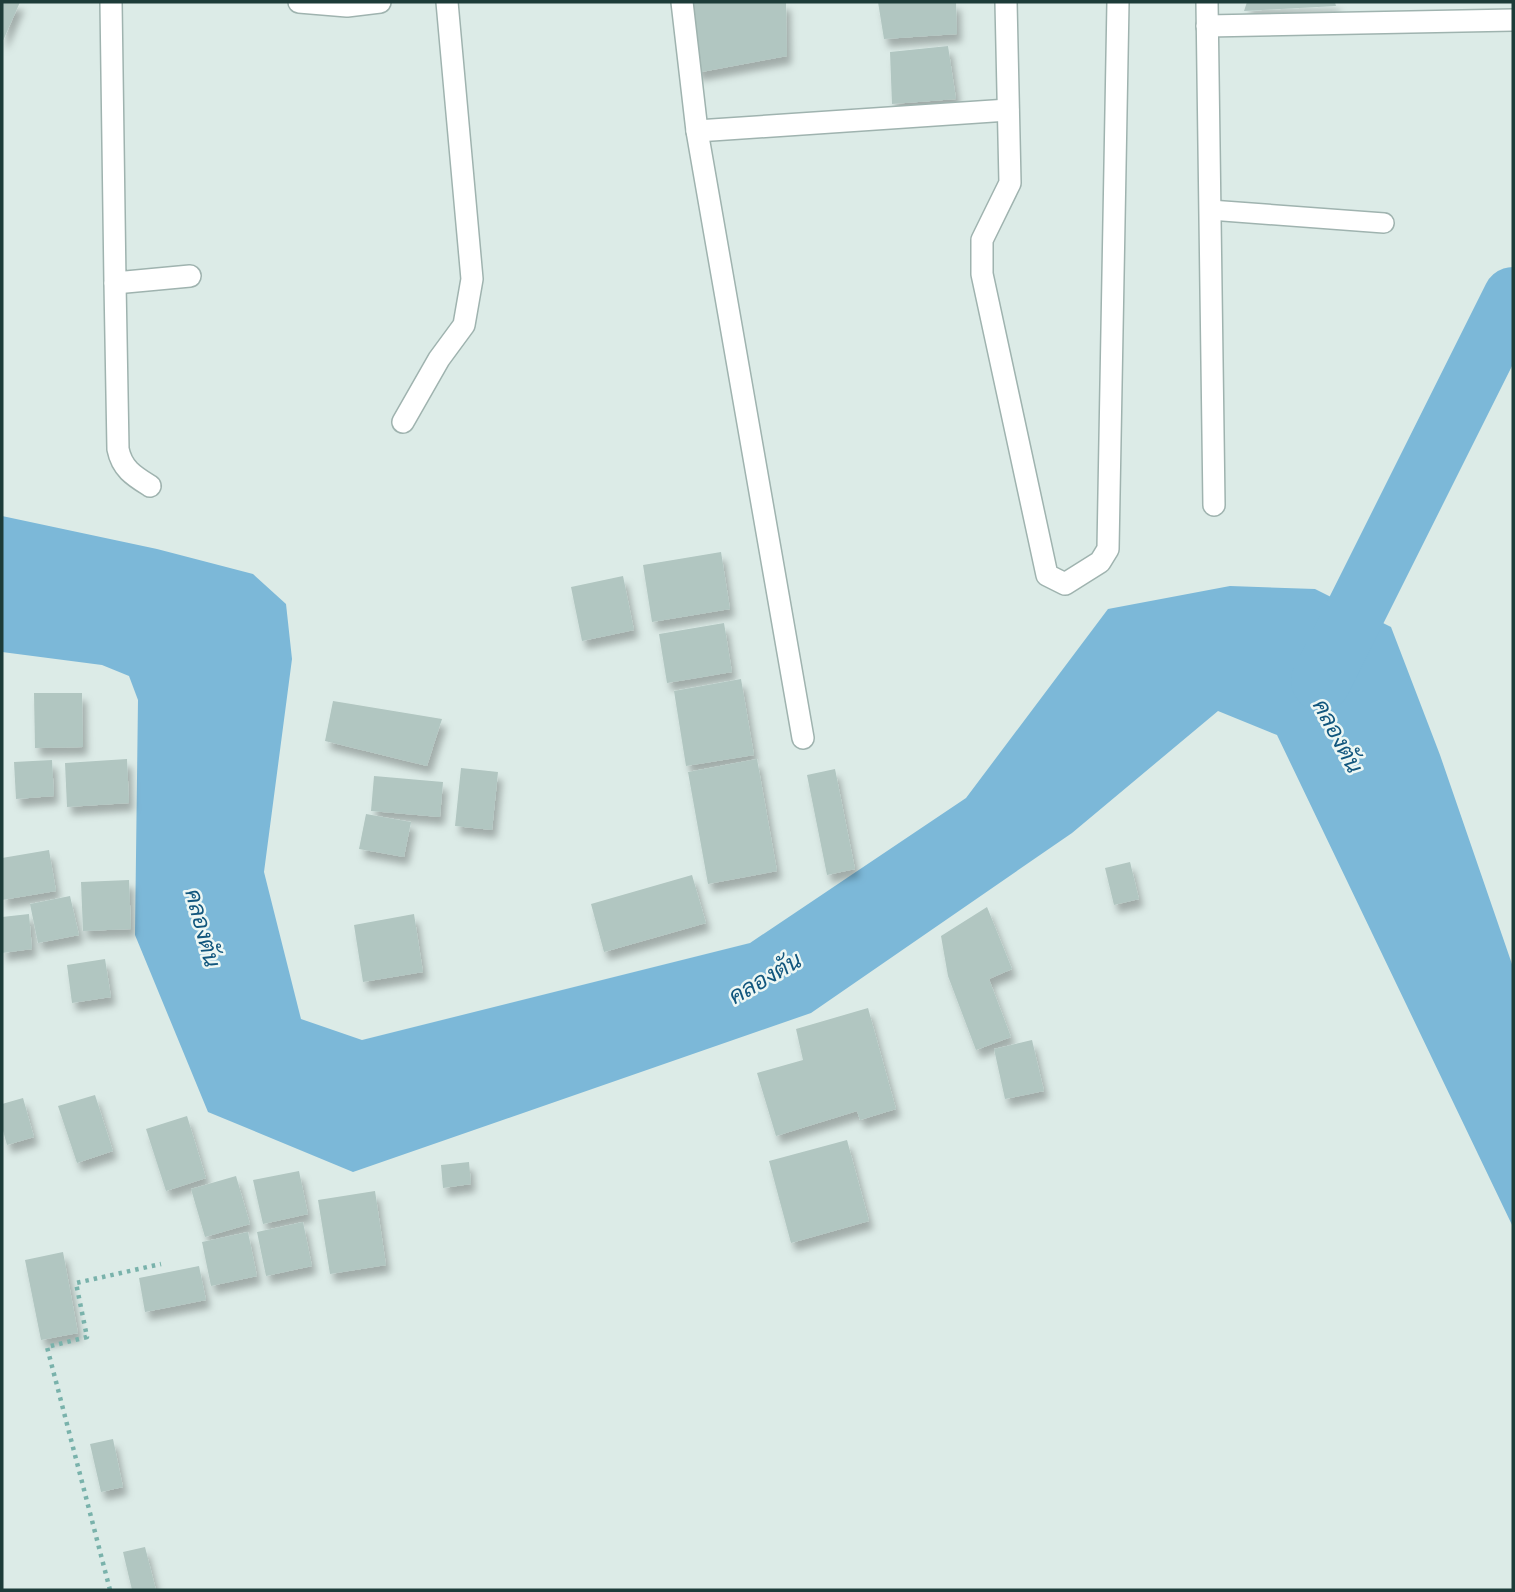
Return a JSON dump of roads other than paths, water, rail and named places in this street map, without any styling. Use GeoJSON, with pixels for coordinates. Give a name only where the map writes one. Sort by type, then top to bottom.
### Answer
{"type":"FeatureCollection","features":[{"type":"Feature","properties":{"kind":"street"},"geometry":{"type":"LineString","coordinates":[[110,2],[118,449],[122,465],[150,486]]}},
{"type":"Feature","properties":{"kind":"street"},"geometry":{"type":"LineString","coordinates":[[299,2],[347,6],[380,2]]}},
{"type":"Feature","properties":{"kind":"street"},"geometry":{"type":"LineString","coordinates":[[403,422],[439,359],[464,325],[472,279],[447,2]]}},
{"type":"Feature","properties":{"kind":"street"},"geometry":{"type":"LineString","coordinates":[[682,2],[697,131],[803,738]]}},
{"type":"Feature","properties":{"kind":"street"},"geometry":{"type":"LineString","coordinates":[[1006,2],[1010,183],[982,240],[982,274],[1047,575],[1055,582],[1065,584],[1100,562],[1108,550],[1118,2]]}},
{"type":"Feature","properties":{"kind":"street"},"geometry":{"type":"LineString","coordinates":[[1207,2],[1214,505]]}},
{"type":"Feature","properties":{"kind":"street"},"geometry":{"type":"LineString","coordinates":[[1207,26],[1513,20]]}},
{"type":"Feature","properties":{"kind":"street"},"geometry":{"type":"LineString","coordinates":[[697,131],[1008,110]]}},
{"type":"Feature","properties":{"kind":"street"},"geometry":{"type":"LineString","coordinates":[[115,283],[190,276]]}},
{"type":"Feature","properties":{"kind":"lane"},"geometry":{"type":"LineString","coordinates":[[1210,210],[1384,223]]}},
{"type":"Feature","properties":{"kind":"water","name":"คลองตัน"},"geometry":{"type":"Polygon","coordinates":[[[2,516],[157,549],[253,574],[286,604],[292,659],[264,872],[301,1019],[362,1040],[750,943],[966,798],[1108,609],[1230,586],[1315,589],[1391,627],[1440,755],[1513,967],[1513,1227],[1277,735],[1218,711],[1072,833],[811,1013],[353,1172],[208,1112],[135,935],[138,700],[129,676],[102,665],[2,652],[2,516]]]}},
{"type":"Feature","properties":{"kind":"waterway"},"geometry":{"type":"LineString","coordinates":[[1321,681],[1513,297]]}}]}
